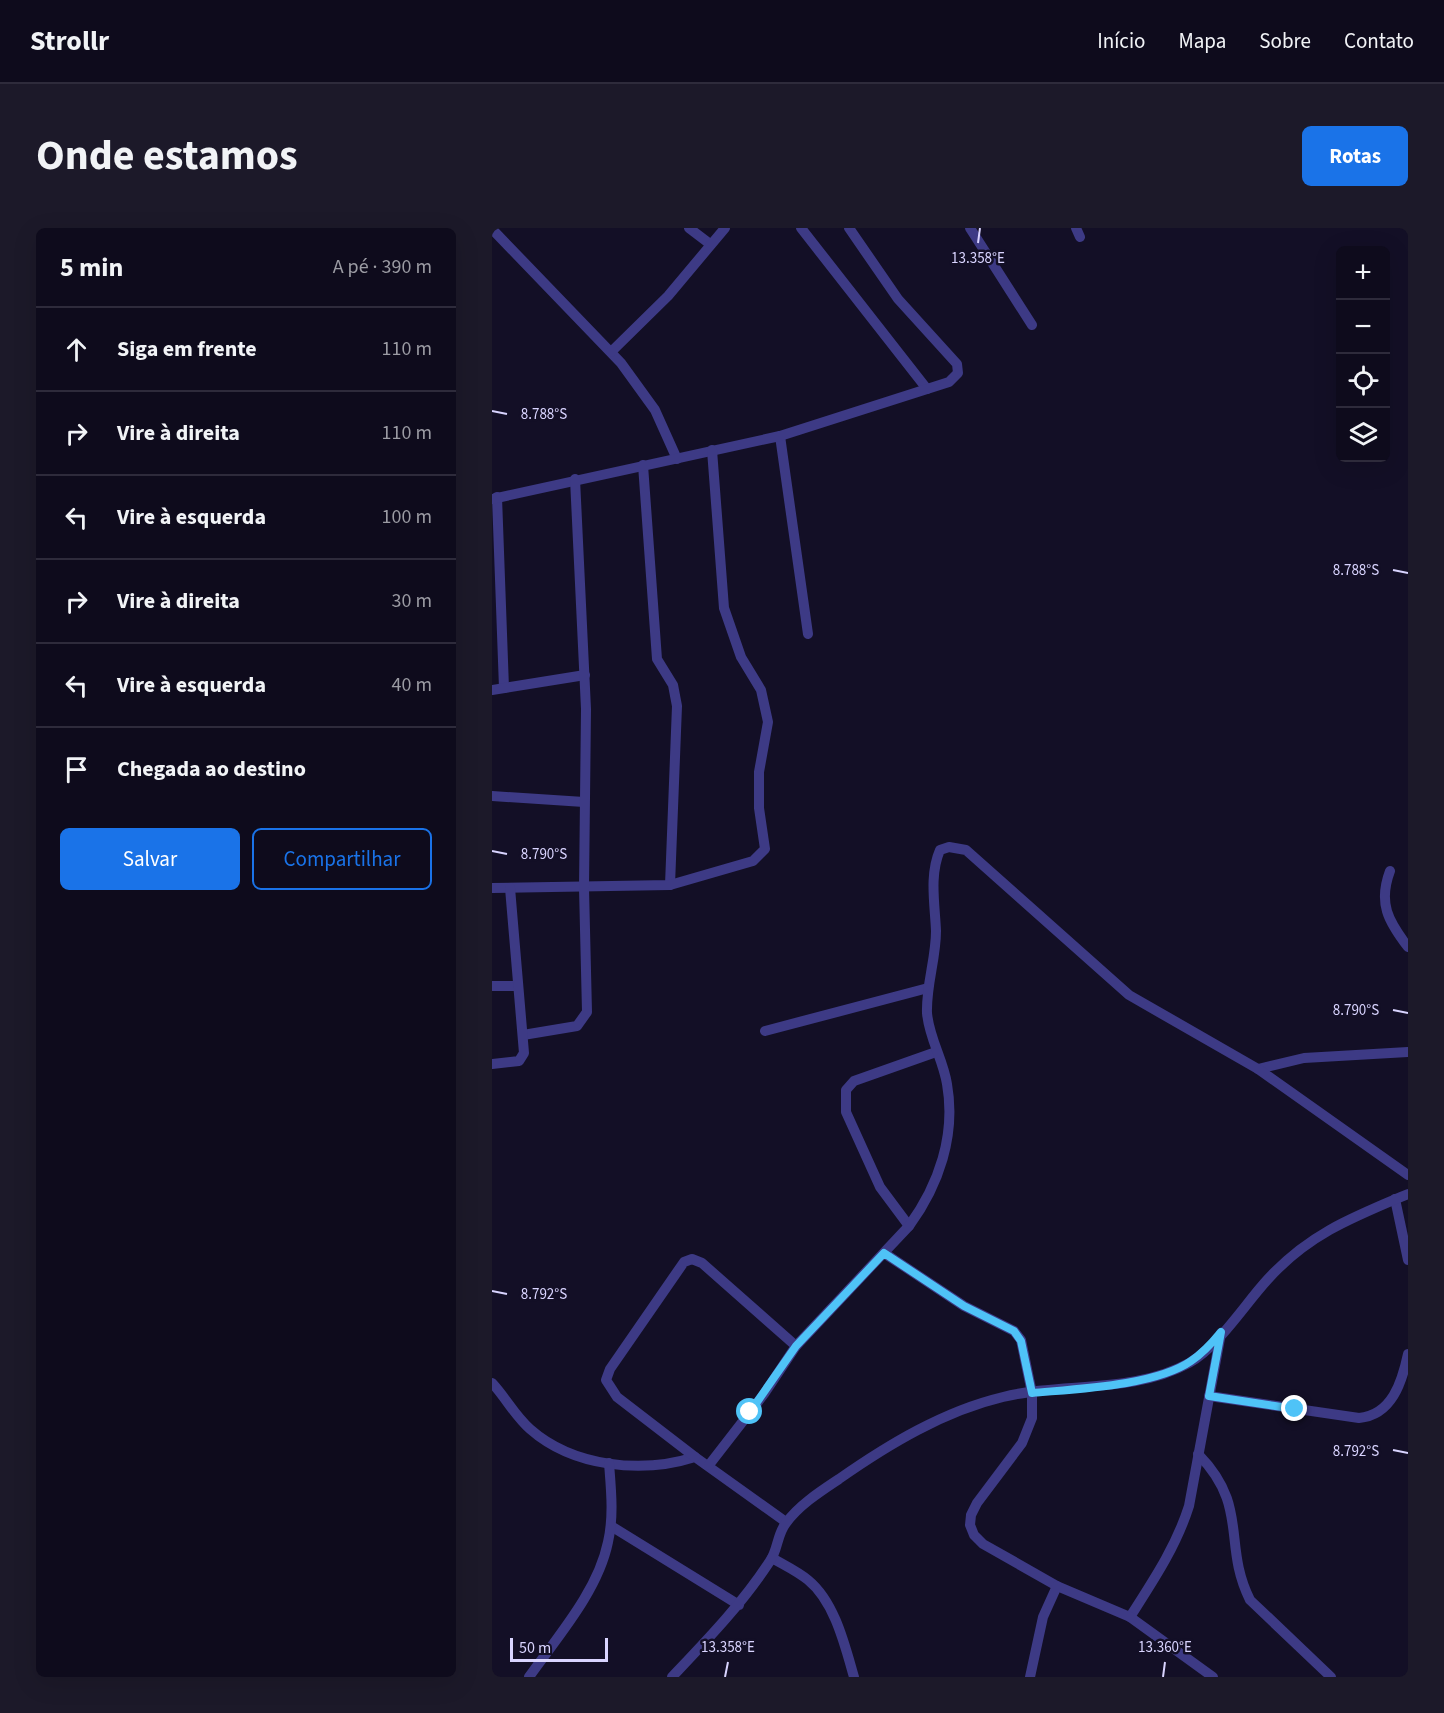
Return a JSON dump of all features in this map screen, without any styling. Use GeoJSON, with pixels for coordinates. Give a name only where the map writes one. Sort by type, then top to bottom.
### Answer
{"type":"FeatureCollection","features":[{"type":"Feature","properties":{"kind":"street"},"geometry":{"type":"LineString","coordinates":[[688,228],[710,244]]}},
{"type":"Feature","properties":{"kind":"street"},"geometry":{"type":"LineString","coordinates":[[611,352],[668,296],[725,228]]}},
{"type":"Feature","properties":{"kind":"street"},"geometry":{"type":"LineString","coordinates":[[801,228],[927,388]]}},
{"type":"Feature","properties":{"kind":"street"},"geometry":{"type":"LineString","coordinates":[[504,688],[495,498],[780,436],[927,388],[955,377],[958,373],[957,364],[898,299],[849,228]]}},
{"type":"Feature","properties":{"kind":"street"},"geometry":{"type":"LineString","coordinates":[[970,228],[1032,325]]}},
{"type":"Feature","properties":{"kind":"street"},"geometry":{"type":"LineString","coordinates":[[492,229],[611,352],[655,410],[677,459]]}},
{"type":"Feature","properties":{"kind":"street"},"geometry":{"type":"LineString","coordinates":[[780,436],[808,634]]}},
{"type":"Feature","properties":{"kind":"street"},"geometry":{"type":"LineString","coordinates":[[492,888],[670,885],[753,861],[765,849],[759,808],[759,772],[768,722],[761,690],[741,657],[724,608],[712,450]]}},
{"type":"Feature","properties":{"kind":"street"},"geometry":{"type":"LineString","coordinates":[[643,465],[657,659],[673,685],[677,706],[670,885]]}},
{"type":"Feature","properties":{"kind":"street"},"geometry":{"type":"LineString","coordinates":[[523,1035],[577,1026],[587,1012],[584,888],[585,675],[575,479]]}},
{"type":"Feature","properties":{"kind":"street"},"geometry":{"type":"LineString","coordinates":[[492,690],[585,675]]}},
{"type":"Feature","properties":{"kind":"street"},"geometry":{"type":"LineString","coordinates":[[492,795],[584,802]]}},
{"type":"Feature","properties":{"kind":"street"},"geometry":{"type":"LineString","coordinates":[[709,1465],[764,1394],[796,1346],[909,1226],[934,1188],[946,1145],[947,1084],[936,1052],[927,1013],[928,988],[936,954],[935,860],[940,850],[949,847],[966,850],[1129,995],[1258,1069],[1408,1175]]}},
{"type":"Feature","properties":{"kind":"street"},"geometry":{"type":"LineString","coordinates":[[1390,871],[1384,887],[1385,908],[1393,926],[1408,946]]}},
{"type":"Feature","properties":{"kind":"street"},"geometry":{"type":"LineString","coordinates":[[492,1064],[519,1061],[524,1053],[510,888]]}},
{"type":"Feature","properties":{"kind":"street"},"geometry":{"type":"LineString","coordinates":[[492,986],[517,986]]}},
{"type":"Feature","properties":{"kind":"street"},"geometry":{"type":"LineString","coordinates":[[765,1031],[928,988]]}},
{"type":"Feature","properties":{"kind":"street"},"geometry":{"type":"LineString","coordinates":[[909,1226],[880,1187],[846,1112],[846,1090],[854,1082],[936,1052]]}},
{"type":"Feature","properties":{"kind":"street"},"geometry":{"type":"LineString","coordinates":[[1258,1069],[1304,1058],[1408,1052]]}},
{"type":"Feature","properties":{"kind":"street"},"geometry":{"type":"LineString","coordinates":[[672,1677],[740,1605],[772,1558],[776,1542],[786,1522],[825,1489],[870,1458],[934,1422],[964,1409],[1005,1396],[1151,1377],[1190,1362],[1209,1347],[1268,1278],[1309,1241],[1342,1221],[1408,1194]]}},
{"type":"Feature","properties":{"kind":"street"},"geometry":{"type":"LineString","coordinates":[[1395,1199],[1408,1260]]}},
{"type":"Feature","properties":{"kind":"street"},"geometry":{"type":"LineString","coordinates":[[884,1253],[964,1306],[1014,1331],[1021,1341],[1032,1393],[1032,1418],[1028,1430],[976,1503],[970,1526],[974,1535],[983,1544],[1057,1586],[1130,1617],[1214,1677]]}},
{"type":"Feature","properties":{"kind":"street"},"geometry":{"type":"LineString","coordinates":[[786,1522],[695,1457],[617,1397],[606,1380],[610,1369],[684,1262],[692,1259],[702,1263],[796,1346]]}},
{"type":"Feature","properties":{"kind":"street"},"geometry":{"type":"LineString","coordinates":[[1130,1617],[1171,1554],[1182,1528],[1221,1332]]}},
{"type":"Feature","properties":{"kind":"street"},"geometry":{"type":"LineString","coordinates":[[1209,1396],[1359,1418],[1370,1417],[1382,1409],[1399,1389],[1408,1354]]}},
{"type":"Feature","properties":{"kind":"street"},"geometry":{"type":"LineString","coordinates":[[492,1382],[518,1419],[543,1439],[574,1453],[623,1467],[666,1465],[695,1457]]}},
{"type":"Feature","properties":{"kind":"street"},"geometry":{"type":"LineString","coordinates":[[1198,1454],[1216,1473],[1231,1507],[1240,1576],[1250,1600],[1331,1677]]}},
{"type":"Feature","properties":{"kind":"street"},"geometry":{"type":"LineString","coordinates":[[529,1677],[576,1610],[595,1577],[608,1544],[609,1463]]}},
{"type":"Feature","properties":{"kind":"street"},"geometry":{"type":"LineString","coordinates":[[610,1526],[740,1605]]}},
{"type":"Feature","properties":{"kind":"street"},"geometry":{"type":"LineString","coordinates":[[772,1558],[810,1582],[825,1601],[839,1630],[854,1677]]}},
{"type":"Feature","properties":{"kind":"street"},"geometry":{"type":"LineString","coordinates":[[1030,1677],[1042,1617],[1057,1586]]}},
{"type":"Feature","properties":{"kind":"route"},"geometry":{"type":"LineString","coordinates":[[750,1412],[796,1346],[884,1253],[964,1306],[1014,1331],[1021,1341],[1032,1393],[1151,1377],[1174,1370],[1190,1362],[1209,1347],[1221,1332],[1209,1396],[1295,1409]]}}]}
